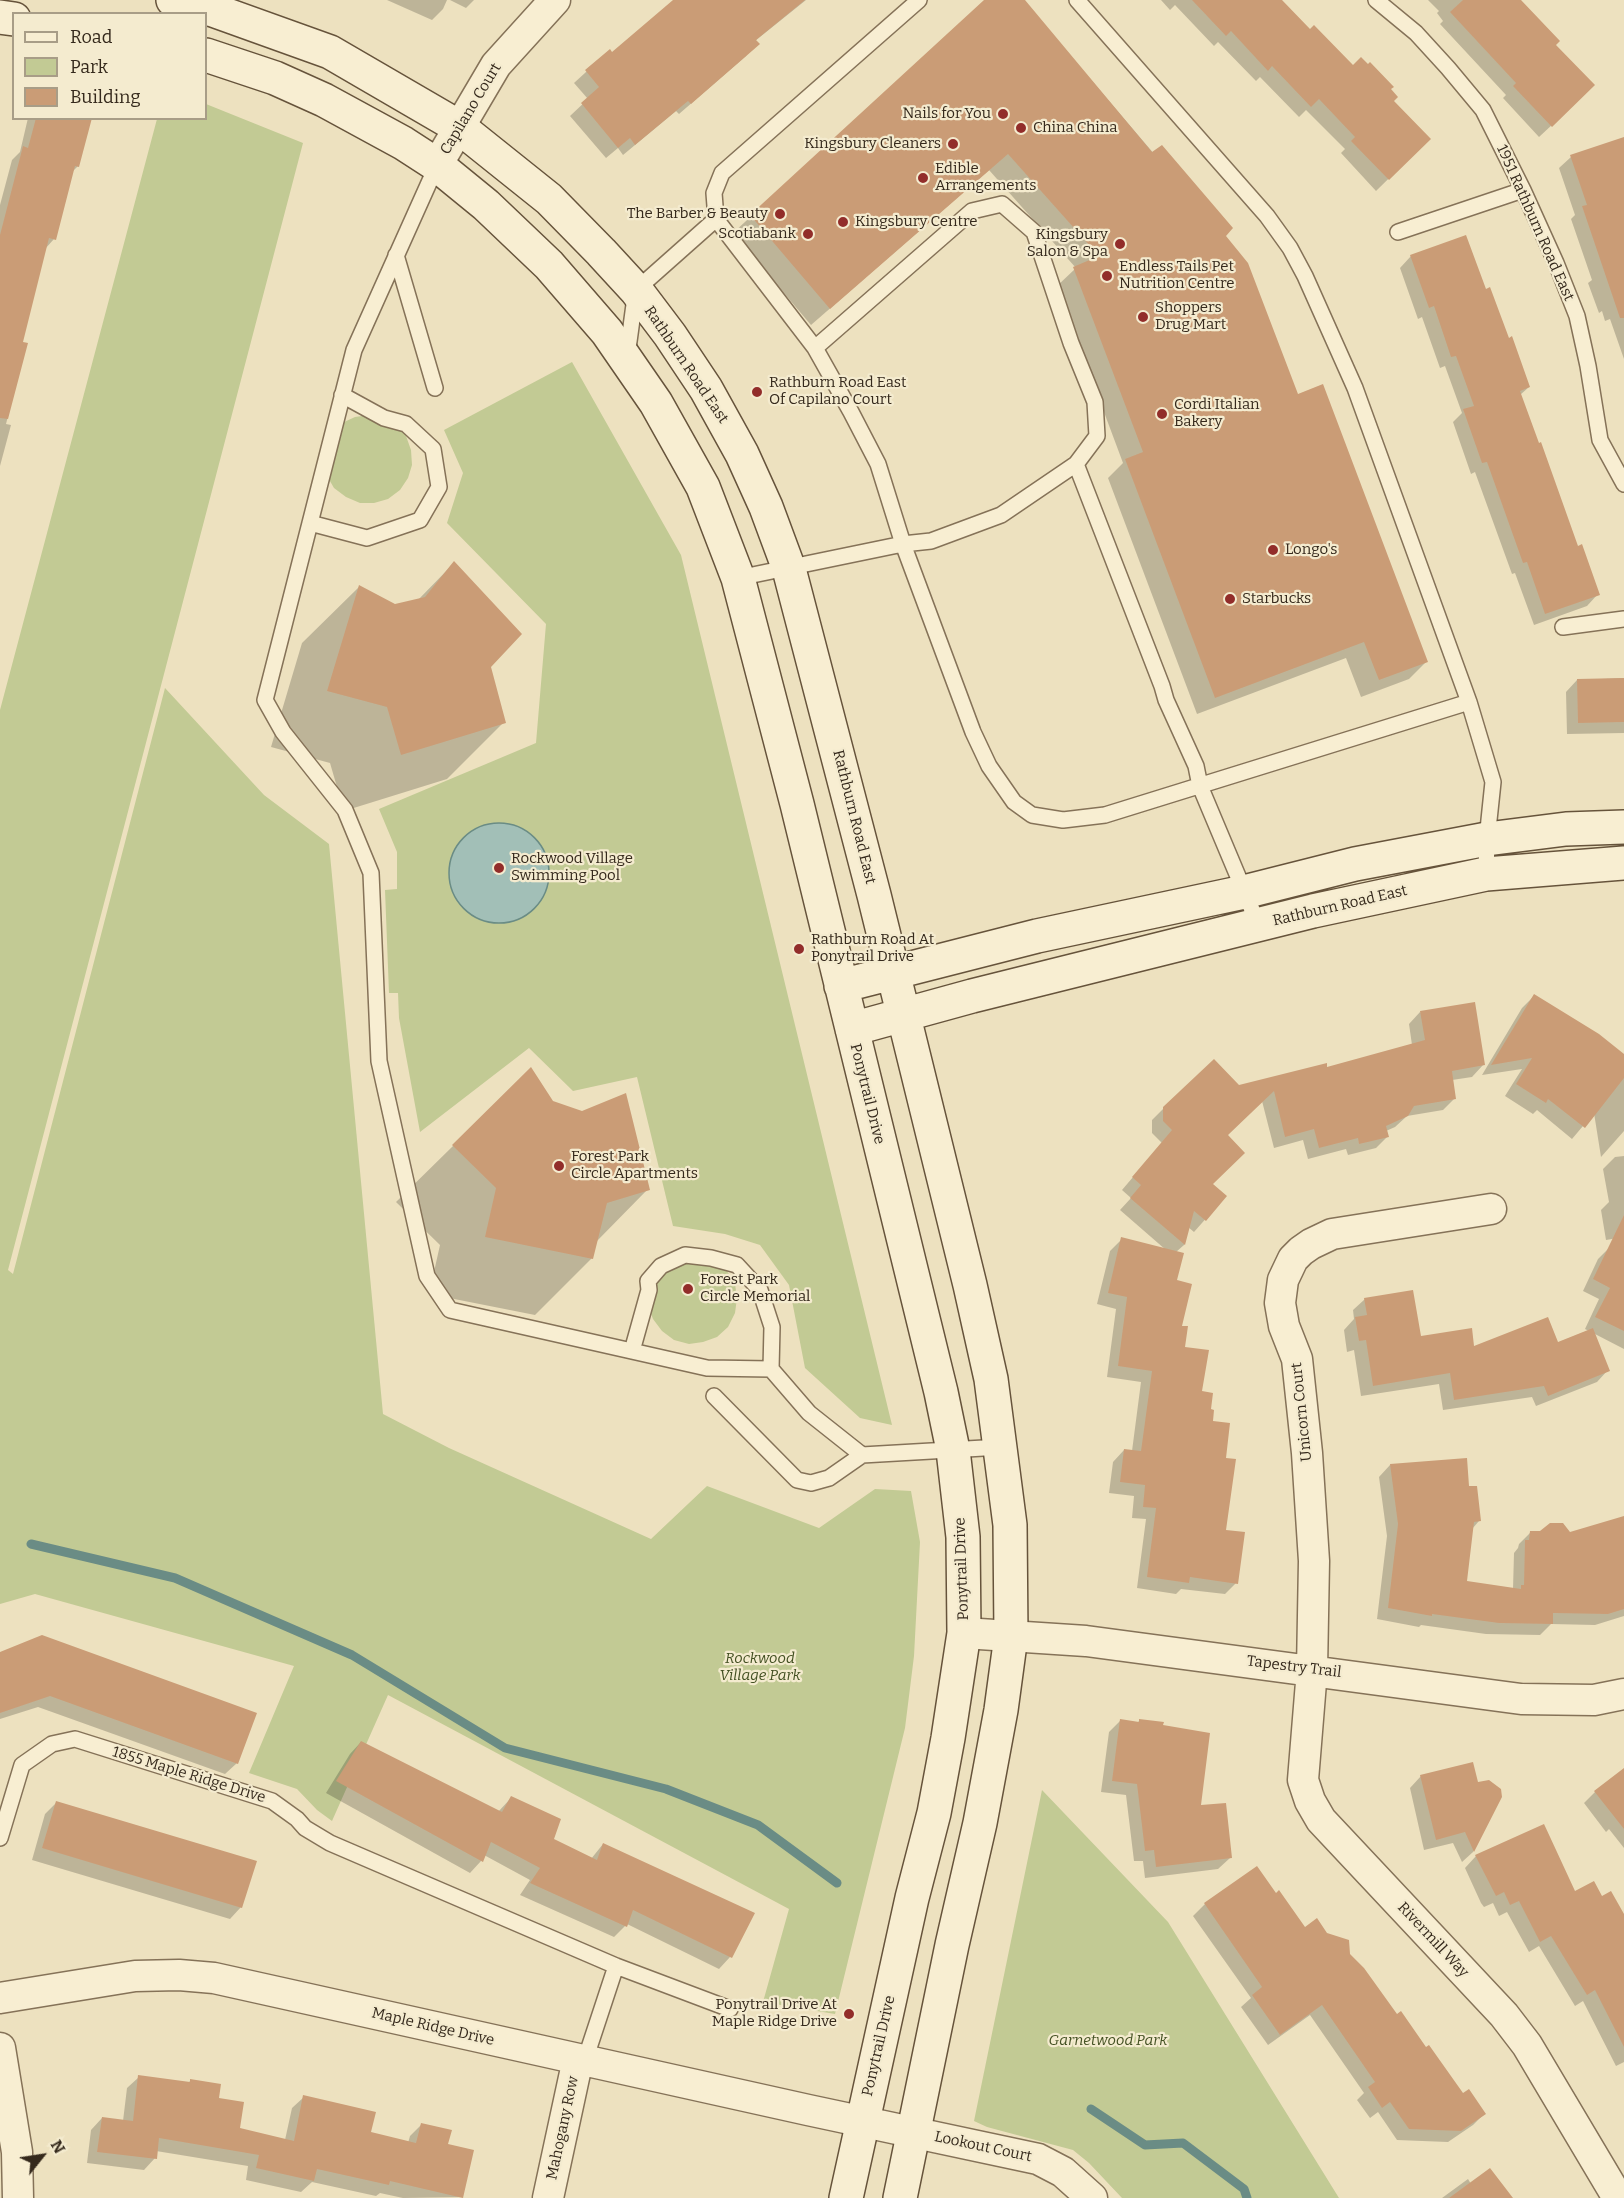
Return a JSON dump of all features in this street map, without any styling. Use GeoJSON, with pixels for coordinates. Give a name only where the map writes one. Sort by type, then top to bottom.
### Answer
{"type":"FeatureCollection","features":[{"type":"Feature","properties":{"kind":"street","name":"Rathburn Road East"},"geometry":{"type":"LineString","coordinates":[[173,0],[213,10],[330,52],[459,127],[549,199],[636,290],[670,335],[720,413],[766,507],[789,569],[892,973]]}},
{"type":"Feature","properties":{"kind":"street","name":"Capilano Court"},"geometry":{"type":"LineString","coordinates":[[437,165],[496,65],[555,0]]}},
{"type":"Feature","properties":{"kind":"street"},"geometry":{"type":"LineString","coordinates":[[207,55],[275,78],[324,100],[366,122],[437,165],[486,205],[549,265],[588,309],[627,359],[661,412],[703,487],[738,578]]}},
{"type":"Feature","properties":{"kind":"street","name":"Ponytrail Drive"},"geometry":{"type":"LineString","coordinates":[[738,578],[756,642],[939,1382],[953,1450],[963,1537],[964,1633],[948,1738],[936,1802],[846,2198]]}},
{"type":"Feature","properties":{"kind":"street"},"geometry":{"type":"LineString","coordinates":[[841,986],[1037,936],[1244,892],[1355,864],[1487,839],[1566,829],[1624,827]]}},
{"type":"Feature","properties":{"kind":"street","name":"Rathburn Road East"},"geometry":{"type":"LineString","coordinates":[[852,1029],[1258,924],[1486,874],[1624,863]]}},
{"type":"Feature","properties":{"kind":"street"},"geometry":{"type":"LineString","coordinates":[[892,973],[991,1379],[1010,1526],[1011,1635],[1001,1710],[980,1823],[952,1945],[900,2198]]}},
{"type":"Feature","properties":{"kind":"street","name":"Unicorn Court"},"geometry":{"type":"LineString","coordinates":[[1312,1670],[1314,1561],[1308,1465],[1297,1359],[1282,1315],[1283,1280],[1293,1259],[1301,1251],[1332,1234],[1491,1209]]}},
{"type":"Feature","properties":{"kind":"street","name":"Tapestry Trail"},"geometry":{"type":"LineString","coordinates":[[964,1633],[1086,1641],[1521,1699],[1594,1700],[1624,1694]]}},
{"type":"Feature","properties":{"kind":"street","name":"Rivermill Way"},"geometry":{"type":"LineString","coordinates":[[1312,1670],[1303,1780],[1315,1811],[1504,2015],[1545,2073],[1618,2198]]}},
{"type":"Feature","properties":{"kind":"street","name":"Maple Ridge Drive"},"geometry":{"type":"LineString","coordinates":[[0,1998],[135,1977],[178,1975],[214,1978],[862,2121]]}},
{"type":"Feature","properties":{"kind":"street"},"geometry":{"type":"LineString","coordinates":[[0,2048],[17,2152],[18,2198]]}},
{"type":"Feature","properties":{"kind":"street","name":"Mahogany Row"},"geometry":{"type":"LineString","coordinates":[[548,2198],[581,2060]]}},
{"type":"Feature","properties":{"kind":"street","name":"Lookout Court"},"geometry":{"type":"LineString","coordinates":[[862,2121],[1038,2159],[1063,2172],[1092,2198]]}},
{"type":"Feature","properties":{"kind":"lane"},"geometry":{"type":"LineString","coordinates":[[919,0],[722,173],[714,193],[716,219],[815,348],[878,464],[903,544],[967,719],[989,766],[1014,802],[1032,816],[1063,820],[1105,815],[1469,702]]}},
{"type":"Feature","properties":{"kind":"lane"},"geometry":{"type":"LineString","coordinates":[[1077,0],[1267,216],[1290,248],[1305,276],[1355,388],[1469,702],[1493,782],[1486,874]]}},
{"type":"Feature","properties":{"kind":"lane","name":"1951 Rathburn Road East"},"geometry":{"type":"LineString","coordinates":[[1376,0],[1416,33],[1483,110],[1523,190],[1577,316],[1590,374],[1600,440],[1624,484]]}},
{"type":"Feature","properties":{"kind":"lane"},"geometry":{"type":"LineString","coordinates":[[437,165],[354,350],[265,700],[283,732],[345,810],[371,873],[379,1061],[428,1276],[450,1310],[708,1368],[771,1369]]}},
{"type":"Feature","properties":{"kind":"lane"},"geometry":{"type":"LineString","coordinates":[[1398,232],[1523,190]]}},
{"type":"Feature","properties":{"kind":"lane"},"geometry":{"type":"LineString","coordinates":[[738,578],[903,544],[931,541],[1001,515],[1076,464],[1097,436],[1095,402],[1071,343],[1034,232],[1002,204],[972,211],[815,348]]}},
{"type":"Feature","properties":{"kind":"lane"},"geometry":{"type":"LineString","coordinates":[[627,359],[636,290],[716,219]]}},
{"type":"Feature","properties":{"kind":"lane"},"geometry":{"type":"LineString","coordinates":[[396,255],[435,388]]}},
{"type":"Feature","properties":{"kind":"lane"},"geometry":{"type":"LineString","coordinates":[[310,523],[367,538],[420,520],[439,487],[433,449],[406,424],[384,418],[342,395]]}},
{"type":"Feature","properties":{"kind":"lane"},"geometry":{"type":"LineString","coordinates":[[1076,464],[1166,700],[1196,766],[1200,786],[1258,924]]}},
{"type":"Feature","properties":{"kind":"lane"},"geometry":{"type":"LineString","coordinates":[[1563,627],[1624,619]]}},
{"type":"Feature","properties":{"kind":"lane"},"geometry":{"type":"LineString","coordinates":[[632,1351],[649,1290],[648,1281],[661,1266],[685,1255],[737,1265],[760,1290],[772,1327],[771,1369],[809,1413],[862,1455]]}},
{"type":"Feature","properties":{"kind":"lane"},"geometry":{"type":"LineString","coordinates":[[714,1396],[797,1480],[811,1483],[829,1478],[862,1455],[1001,1447]]}},
{"type":"Feature","properties":{"kind":"lane","name":"1855 Maple Ridge Drive"},"geometry":{"type":"LineString","coordinates":[[0,1838],[22,1765],[52,1744],[75,1739],[272,1801],[297,1818],[305,1828],[330,1843],[616,1966],[730,2009]]}},
{"type":"Feature","properties":{"kind":"lane"},"geometry":{"type":"LineString","coordinates":[[581,2060],[616,1966]]}},
{"type":"Feature","properties":{"kind":"green space","name":"Rockwood Village Park"},"geometry":{"type":"Polygon","coordinates":[[[207,104],[303,143],[8,1270],[13,1274],[165,688],[264,795],[329,844],[383,1414],[449,1448],[651,1539],[707,1486],[819,1528],[875,1489],[911,1491],[920,1542],[914,1656],[905,1728],[835,2014],[763,2002],[789,1909],[388,1695],[332,1821],[317,1810],[297,1789],[249,1773],[294,1666],[35,1594],[0,1604],[0,710],[157,120],[207,120],[207,104]]]}},
{"type":"Feature","properties":{"kind":"green space"},"geometry":{"type":"Polygon","coordinates":[[[572,362],[681,555],[892,1425],[860,1418],[805,1368],[789,1285],[760,1245],[725,1234],[673,1226],[637,1077],[573,1091],[529,1048],[420,1132],[399,1018],[398,993],[389,993],[385,890],[397,889],[397,852],[379,809],[536,743],[546,624],[447,523],[463,473],[444,430],[572,362]]]}},
{"type":"Feature","properties":{"kind":"green space"},"geometry":{"type":"Polygon","coordinates":[[[369,415],[397,425],[406,436],[411,450],[412,465],[408,478],[400,490],[388,499],[374,503],[360,503],[334,488],[327,476],[342,423],[355,417],[369,415]]]}},
{"type":"Feature","properties":{"kind":"green space"},"geometry":{"type":"Polygon","coordinates":[[[673,1259],[716,1261],[727,1271],[735,1284],[737,1298],[735,1313],[728,1327],[717,1337],[689,1344],[674,1340],[662,1331],[653,1319],[648,1305],[649,1290],[673,1259]]]}},
{"type":"Feature","properties":{"kind":"green space","name":"Garnetwood Park"},"geometry":{"type":"Polygon","coordinates":[[[1042,1790],[1168,1922],[1339,2198],[1122,2198],[1089,2163],[1073,2150],[987,2127],[974,2121],[1042,1790]]]}},
{"type":"Feature","properties":{"kind":"water","name":"Rockwood Village Swimming Pool"},"geometry":{"type":"Polygon","coordinates":[[[499,823],[527,831],[541,845],[549,873],[541,901],[527,915],[499,923],[471,915],[457,901],[449,873],[457,845],[471,831],[499,823]]]}},
{"type":"Feature","properties":{"kind":"building"},"geometry":{"type":"Polygon","coordinates":[[[673,0],[805,0],[756,40],[760,44],[691,104],[688,101],[635,145],[630,138],[618,148],[581,103],[599,87],[585,70],[610,49],[612,52],[673,0]]]}},
{"type":"Feature","properties":{"kind":"building","name":"Kingsbury Centre"},"geometry":{"type":"Polygon","coordinates":[[[984,0],[1025,0],[1152,152],[1162,145],[1233,228],[1226,236],[1248,263],[1298,394],[1323,384],[1428,662],[1379,680],[1364,642],[1215,698],[1125,459],[1143,452],[1073,267],[1099,256],[1008,154],[830,309],[750,215],[984,0]]]}},
{"type":"Feature","properties":{"kind":"building"},"geometry":{"type":"Polygon","coordinates":[[[1192,0],[1282,0],[1310,29],[1314,25],[1353,65],[1361,57],[1368,64],[1370,62],[1394,87],[1391,89],[1398,97],[1394,101],[1431,139],[1389,180],[1351,141],[1355,137],[1319,99],[1311,107],[1272,66],[1268,71],[1231,31],[1226,36],[1192,0]]]}},
{"type":"Feature","properties":{"kind":"building"},"geometry":{"type":"Polygon","coordinates":[[[1463,0],[1521,0],[1560,41],[1556,45],[1595,85],[1552,127],[1513,86],[1516,83],[1450,12],[1463,0]]]}},
{"type":"Feature","properties":{"kind":"building"},"geometry":{"type":"Polygon","coordinates":[[[35,120],[91,120],[79,167],[75,166],[56,240],[49,238],[23,342],[28,343],[8,419],[0,418],[0,235],[23,146],[28,148],[35,120]]]}},
{"type":"Feature","properties":{"kind":"building"},"geometry":{"type":"Polygon","coordinates":[[[1624,137],[1624,318],[1620,318],[1582,206],[1587,205],[1570,155],[1624,137]]]}},
{"type":"Feature","properties":{"kind":"building"},"geometry":{"type":"Polygon","coordinates":[[[1466,235],[1486,289],[1490,287],[1509,338],[1512,336],[1530,387],[1520,391],[1578,546],[1582,544],[1600,595],[1545,614],[1527,562],[1523,563],[1487,462],[1482,463],[1463,409],[1474,406],[1456,356],[1451,357],[1434,306],[1429,308],[1410,255],[1466,235]]]}},
{"type":"Feature","properties":{"kind":"building"},"geometry":{"type":"Polygon","coordinates":[[[454,561],[522,634],[491,667],[506,723],[401,755],[387,707],[327,691],[359,585],[395,604],[425,597],[454,561]]]}},
{"type":"Feature","properties":{"kind":"building"},"geometry":{"type":"Polygon","coordinates":[[[1624,678],[1624,722],[1578,723],[1577,679],[1624,678]]]}},
{"type":"Feature","properties":{"kind":"building"},"geometry":{"type":"Polygon","coordinates":[[[1534,994],[1599,1034],[1624,1054],[1624,1078],[1585,1128],[1548,1099],[1546,1103],[1516,1084],[1532,1058],[1491,1065],[1534,994]]]}},
{"type":"Feature","properties":{"kind":"building"},"geometry":{"type":"Polygon","coordinates":[[[1475,1002],[1485,1065],[1452,1071],[1456,1099],[1414,1106],[1408,1116],[1386,1126],[1389,1137],[1359,1144],[1358,1138],[1319,1148],[1314,1129],[1285,1137],[1274,1091],[1228,1135],[1245,1153],[1213,1184],[1227,1196],[1206,1221],[1194,1211],[1185,1245],[1130,1198],[1141,1185],[1132,1177],[1172,1130],[1163,1121],[1163,1107],[1214,1059],[1239,1085],[1327,1063],[1327,1067],[1425,1040],[1420,1011],[1475,1002]]]}},
{"type":"Feature","properties":{"kind":"building","name":"Forest Park Circle Apartments"},"geometry":{"type":"Polygon","coordinates":[[[531,1067],[553,1101],[582,1111],[626,1093],[650,1190],[607,1203],[593,1259],[485,1237],[496,1188],[452,1145],[531,1067]]]}},
{"type":"Feature","properties":{"kind":"building"},"geometry":{"type":"Polygon","coordinates":[[[1624,1215],[1624,1331],[1595,1317],[1610,1288],[1593,1279],[1624,1215]]]}},
{"type":"Feature","properties":{"kind":"building"},"geometry":{"type":"Polygon","coordinates":[[[1121,1237],[1184,1253],[1177,1280],[1192,1284],[1182,1326],[1188,1326],[1185,1347],[1209,1350],[1202,1391],[1213,1393],[1211,1409],[1214,1410],[1213,1421],[1230,1423],[1226,1458],[1236,1459],[1226,1530],[1245,1532],[1238,1584],[1190,1577],[1189,1583],[1147,1577],[1156,1508],[1143,1507],[1145,1485],[1120,1482],[1124,1449],[1141,1451],[1152,1371],[1118,1366],[1127,1297],[1108,1293],[1121,1237]]]}},
{"type":"Feature","properties":{"kind":"building"},"geometry":{"type":"Polygon","coordinates":[[[1413,1290],[1421,1336],[1472,1328],[1474,1346],[1548,1317],[1558,1342],[1593,1328],[1610,1371],[1548,1396],[1544,1386],[1454,1400],[1450,1373],[1373,1386],[1366,1340],[1359,1341],[1355,1317],[1367,1315],[1364,1298],[1413,1290]]]}},
{"type":"Feature","properties":{"kind":"building"},"geometry":{"type":"Polygon","coordinates":[[[1467,1458],[1469,1486],[1477,1486],[1481,1521],[1474,1522],[1467,1581],[1521,1589],[1521,1585],[1524,1585],[1525,1540],[1529,1540],[1530,1531],[1540,1531],[1550,1523],[1563,1523],[1570,1532],[1624,1516],[1624,1609],[1608,1614],[1553,1613],[1553,1624],[1499,1623],[1432,1614],[1432,1616],[1388,1608],[1398,1524],[1390,1464],[1467,1458]]]}},
{"type":"Feature","properties":{"kind":"building"},"geometry":{"type":"Polygon","coordinates":[[[42,1635],[257,1713],[238,1764],[50,1696],[0,1713],[0,1652],[42,1635]]]}},
{"type":"Feature","properties":{"kind":"building"},"geometry":{"type":"Polygon","coordinates":[[[1120,1719],[1164,1722],[1163,1725],[1210,1733],[1201,1805],[1226,1803],[1232,1858],[1156,1867],[1154,1850],[1145,1851],[1137,1784],[1112,1781],[1120,1719]]]}},
{"type":"Feature","properties":{"kind":"building"},"geometry":{"type":"Polygon","coordinates":[[[361,1741],[502,1812],[511,1796],[561,1819],[554,1839],[597,1860],[603,1843],[755,1913],[732,1958],[633,1910],[627,1927],[530,1883],[540,1868],[491,1842],[483,1862],[336,1781],[361,1741]]]}},
{"type":"Feature","properties":{"kind":"building"},"geometry":{"type":"Polygon","coordinates":[[[1473,1762],[1478,1782],[1489,1780],[1501,1789],[1502,1797],[1474,1852],[1465,1832],[1436,1840],[1420,1775],[1473,1762]]]}},
{"type":"Feature","properties":{"kind":"building"},"geometry":{"type":"Polygon","coordinates":[[[1624,1768],[1624,1829],[1594,1791],[1624,1768]]]}},
{"type":"Feature","properties":{"kind":"building"},"geometry":{"type":"Polygon","coordinates":[[[56,1801],[257,1861],[242,1908],[42,1848],[56,1801]]]}},
{"type":"Feature","properties":{"kind":"building"},"geometry":{"type":"Polygon","coordinates":[[[1544,1824],[1575,1891],[1594,1881],[1602,1896],[1611,1891],[1624,1914],[1624,2047],[1595,1990],[1587,1995],[1551,1936],[1540,1942],[1519,1901],[1510,1905],[1504,1892],[1496,1896],[1475,1855],[1544,1824]]]}},
{"type":"Feature","properties":{"kind":"building"},"geometry":{"type":"Polygon","coordinates":[[[1257,1866],[1276,1893],[1279,1890],[1305,1927],[1317,1918],[1327,1933],[1349,1940],[1350,1954],[1364,1968],[1397,2014],[1401,2011],[1426,2047],[1429,2045],[1463,2093],[1469,2089],[1486,2114],[1461,2131],[1409,2129],[1390,2102],[1382,2108],[1368,2087],[1375,2082],[1322,2005],[1280,2035],[1252,1995],[1262,1987],[1204,1903],[1257,1866]]]}},
{"type":"Feature","properties":{"kind":"building"},"geometry":{"type":"Polygon","coordinates":[[[138,2075],[221,2084],[219,2098],[244,2102],[240,2128],[294,2141],[303,2095],[376,2112],[371,2132],[416,2143],[421,2123],[452,2130],[448,2144],[474,2150],[463,2198],[390,2181],[389,2185],[317,2169],[314,2181],[256,2168],[259,2155],[159,2138],[157,2159],[97,2152],[102,2117],[133,2121],[138,2075]]]}},
{"type":"Feature","properties":{"kind":"building"},"geometry":{"type":"Polygon","coordinates":[[[1490,2168],[1513,2198],[1449,2198],[1490,2168]]]}},
{"type":"Feature","properties":{"kind":"waterway"},"geometry":{"type":"LineString","coordinates":[[31,1544],[175,1578],[352,1655],[505,1748],[666,1789],[758,1825],[837,1883]]}},
{"type":"Feature","properties":{"kind":"waterway"},"geometry":{"type":"LineString","coordinates":[[1091,2109],[1145,2145],[1183,2143],[1244,2189],[1247,2198]]}},
{"type":"Feature","properties":{"kind":"place","name":"Nails for You"},"geometry":{"type":"Point","coordinates":[1003,114]}},
{"type":"Feature","properties":{"kind":"place","name":"China China"},"geometry":{"type":"Point","coordinates":[1021,128]}},
{"type":"Feature","properties":{"kind":"place","name":"Kingsbury Cleaners"},"geometry":{"type":"Point","coordinates":[953,144]}},
{"type":"Feature","properties":{"kind":"place","name":"Edible Arrangements"},"geometry":{"type":"Point","coordinates":[923,178]}},
{"type":"Feature","properties":{"kind":"place","name":"The Barber & Beauty"},"geometry":{"type":"Point","coordinates":[780,214]}},
{"type":"Feature","properties":{"kind":"place","name":"Kingsbury Centre"},"geometry":{"type":"Point","coordinates":[843,222]}},
{"type":"Feature","properties":{"kind":"place","name":"Scotiabank"},"geometry":{"type":"Point","coordinates":[808,234]}},
{"type":"Feature","properties":{"kind":"place","name":"Kingsbury Salon & Spa"},"geometry":{"type":"Point","coordinates":[1120,244]}},
{"type":"Feature","properties":{"kind":"place","name":"Endless Tails Pet Nutrition Centre"},"geometry":{"type":"Point","coordinates":[1107,276]}},
{"type":"Feature","properties":{"kind":"place","name":"Shoppers Drug Mart"},"geometry":{"type":"Point","coordinates":[1143,317]}},
{"type":"Feature","properties":{"kind":"place","name":"Rathburn Road East Of Capilano Court"},"geometry":{"type":"Point","coordinates":[757,392]}},
{"type":"Feature","properties":{"kind":"place","name":"Cordi Italian Bakery"},"geometry":{"type":"Point","coordinates":[1162,414]}},
{"type":"Feature","properties":{"kind":"place","name":"Longo's"},"geometry":{"type":"Point","coordinates":[1273,550]}},
{"type":"Feature","properties":{"kind":"place","name":"Starbucks"},"geometry":{"type":"Point","coordinates":[1230,599]}},
{"type":"Feature","properties":{"kind":"place","name":"Rockwood Village Swimming Pool"},"geometry":{"type":"Point","coordinates":[499,868]}},
{"type":"Feature","properties":{"kind":"place","name":"Rathburn Road At Ponytrail Drive"},"geometry":{"type":"Point","coordinates":[799,949]}},
{"type":"Feature","properties":{"kind":"place","name":"Forest Park Circle Apartments"},"geometry":{"type":"Point","coordinates":[559,1166]}},
{"type":"Feature","properties":{"kind":"place","name":"Forest Park Circle Memorial"},"geometry":{"type":"Point","coordinates":[688,1289]}},
{"type":"Feature","properties":{"kind":"place","name":"Ponytrail Drive At Maple Ridge Drive"},"geometry":{"type":"Point","coordinates":[849,2014]}}]}
